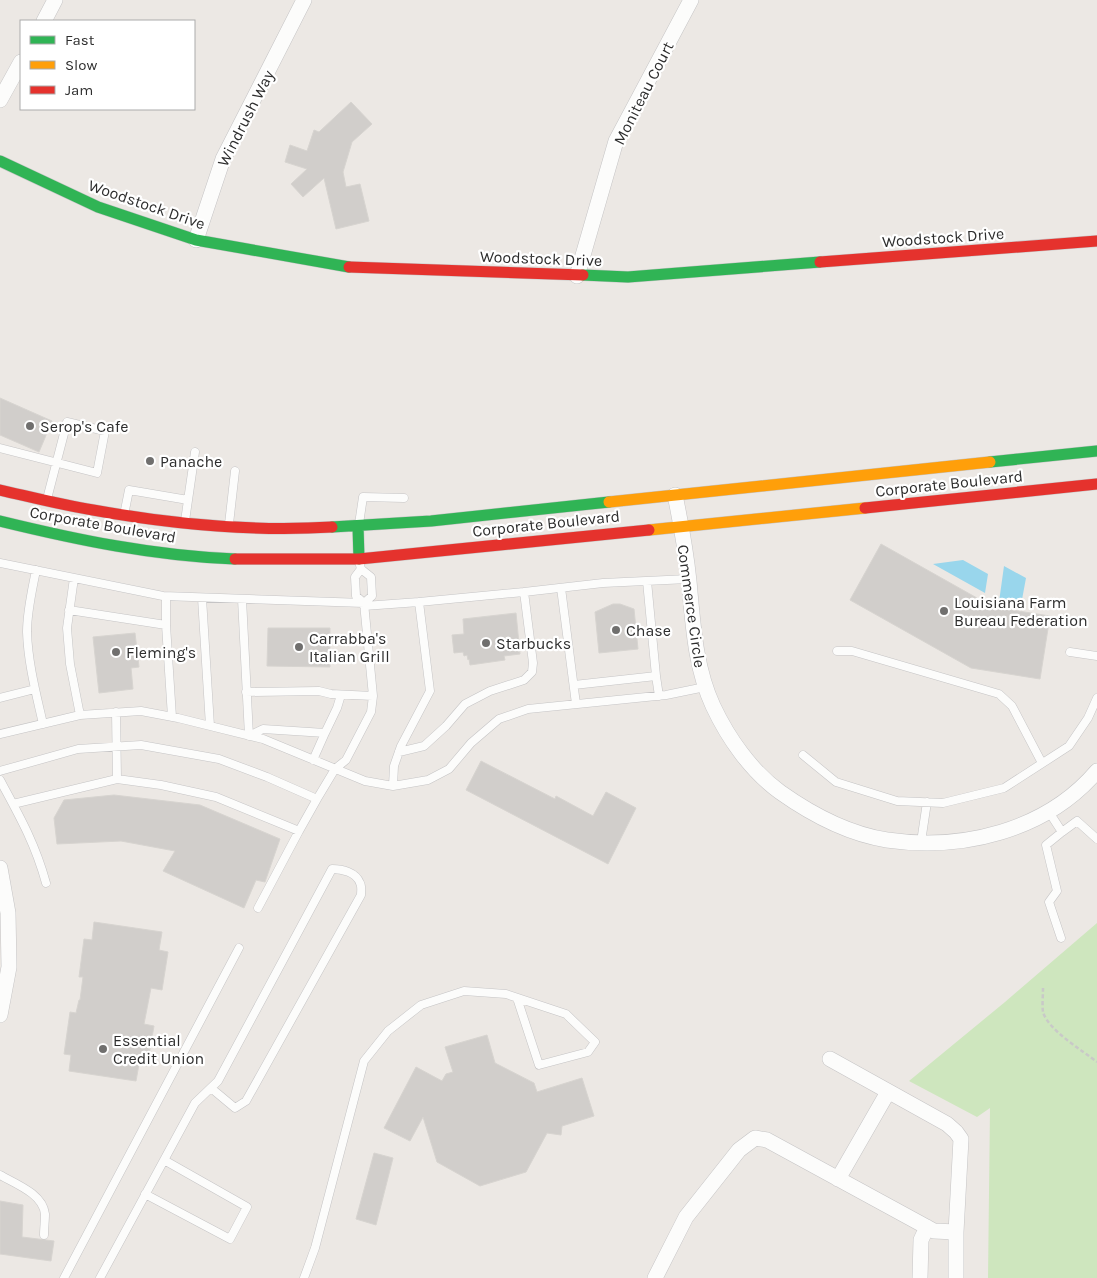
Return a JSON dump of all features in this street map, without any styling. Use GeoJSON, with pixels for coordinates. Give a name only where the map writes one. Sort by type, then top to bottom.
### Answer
{"type":"FeatureCollection","features":[{"type":"Feature","properties":{"kind":"street"},"geometry":{"type":"LineString","coordinates":[[45,20],[55,0]]}},
{"type":"Feature","properties":{"kind":"street","name":"Windrush Way"},"geometry":{"type":"LineString","coordinates":[[196,240],[223,159],[304,0]]}},
{"type":"Feature","properties":{"kind":"street","name":"Moniteau Court"},"geometry":{"type":"LineString","coordinates":[[577,276],[616,141],[691,0]]}},
{"type":"Feature","properties":{"kind":"street"},"geometry":{"type":"LineString","coordinates":[[0,100],[20,64]]}},
{"type":"Feature","properties":{"kind":"street","name":"Woodstock Drive"},"geometry":{"type":"LineString","coordinates":[[0,161],[98,207],[196,240],[342,267],[628,277],[1097,241]]}},
{"type":"Feature","properties":{"kind":"street","name":"Corporate Boulevard"},"geometry":{"type":"LineString","coordinates":[[0,490],[46,501],[124,515],[185,523],[297,529],[430,521],[1097,451]]}},
{"type":"Feature","properties":{"kind":"street","name":"Corporate Boulevard"},"geometry":{"type":"LineString","coordinates":[[0,521],[68,538],[147,551],[360,564],[681,526],[1097,484]]}},
{"type":"Feature","properties":{"kind":"street","name":"Commerce Circle"},"geometry":{"type":"LineString","coordinates":[[675,495],[681,526],[695,642],[705,687],[731,739],[755,768],[779,791],[802,807],[829,821],[886,840],[920,842],[959,841],[997,834],[1033,821],[1071,796],[1097,771]]}},
{"type":"Feature","properties":{"kind":"street"},"geometry":{"type":"LineString","coordinates":[[358,526],[360,564]]}},
{"type":"Feature","properties":{"kind":"street"},"geometry":{"type":"LineString","coordinates":[[0,868],[1,884],[8,914],[9,967],[0,1015]]}},
{"type":"Feature","properties":{"kind":"street"},"geometry":{"type":"LineString","coordinates":[[830,1059],[947,1124],[961,1139],[956,1232],[956,1278]]}},
{"type":"Feature","properties":{"kind":"street"},"geometry":{"type":"LineString","coordinates":[[838,1179],[888,1092]]}},
{"type":"Feature","properties":{"kind":"street"},"geometry":{"type":"LineString","coordinates":[[655,1278],[686,1217],[739,1150],[755,1138],[767,1140],[934,1231],[956,1232]]}},
{"type":"Feature","properties":{"kind":"street"},"geometry":{"type":"LineString","coordinates":[[920,1278],[921,1240],[927,1227]]}},
{"type":"Feature","properties":{"kind":"lane"},"geometry":{"type":"LineString","coordinates":[[0,448],[58,463],[97,473],[105,431],[67,422],[58,463],[46,501]]}},
{"type":"Feature","properties":{"kind":"lane"},"geometry":{"type":"LineString","coordinates":[[185,523],[195,452]]}},
{"type":"Feature","properties":{"kind":"lane"},"geometry":{"type":"LineString","coordinates":[[228,526],[235,471]]}},
{"type":"Feature","properties":{"kind":"lane"},"geometry":{"type":"LineString","coordinates":[[124,515],[129,490],[188,500]]}},
{"type":"Feature","properties":{"kind":"lane"},"geometry":{"type":"LineString","coordinates":[[358,526],[363,497],[404,498]]}},
{"type":"Feature","properties":{"kind":"lane"},"geometry":{"type":"LineString","coordinates":[[0,563],[166,597],[364,604],[419,602],[603,583],[688,579]]}},
{"type":"Feature","properties":{"kind":"lane"},"geometry":{"type":"LineString","coordinates":[[258,908],[317,799],[335,769],[346,760],[371,712],[373,696],[364,604],[356,596],[355,577],[360,564]]}},
{"type":"Feature","properties":{"kind":"lane"},"geometry":{"type":"LineString","coordinates":[[360,564],[371,578],[372,596],[364,604]]}},
{"type":"Feature","properties":{"kind":"lane"},"geometry":{"type":"LineString","coordinates":[[36,570],[29,603],[27,631],[31,672],[44,724]]}},
{"type":"Feature","properties":{"kind":"lane"},"geometry":{"type":"LineString","coordinates":[[74,578],[67,628],[70,664],[80,714]]}},
{"type":"Feature","properties":{"kind":"lane"},"geometry":{"type":"LineString","coordinates":[[647,581],[659,696]]}},
{"type":"Feature","properties":{"kind":"lane"},"geometry":{"type":"LineString","coordinates":[[561,588],[576,704]]}},
{"type":"Feature","properties":{"kind":"lane"},"geometry":{"type":"LineString","coordinates":[[399,752],[424,746],[446,726],[465,704],[490,691],[524,680],[532,672],[533,663],[524,592]]}},
{"type":"Feature","properties":{"kind":"lane"},"geometry":{"type":"LineString","coordinates":[[166,597],[172,717]]}},
{"type":"Feature","properties":{"kind":"lane"},"geometry":{"type":"LineString","coordinates":[[202,598],[210,726]]}},
{"type":"Feature","properties":{"kind":"lane"},"geometry":{"type":"LineString","coordinates":[[242,599],[248,736]]}},
{"type":"Feature","properties":{"kind":"lane"},"geometry":{"type":"LineString","coordinates":[[393,786],[394,766],[399,752],[430,691],[419,602]]}},
{"type":"Feature","properties":{"kind":"lane"},"geometry":{"type":"LineString","coordinates":[[69,610],[166,625]]}},
{"type":"Feature","properties":{"kind":"lane"},"geometry":{"type":"LineString","coordinates":[[837,651],[852,651],[1003,697],[1012,706],[1042,763]]}},
{"type":"Feature","properties":{"kind":"lane"},"geometry":{"type":"LineString","coordinates":[[1070,652],[1097,656]]}},
{"type":"Feature","properties":{"kind":"lane"},"geometry":{"type":"LineString","coordinates":[[574,685],[656,676]]}},
{"type":"Feature","properties":{"kind":"lane"},"geometry":{"type":"LineString","coordinates":[[0,734],[80,714],[141,711],[263,739],[365,781],[393,786],[428,780],[449,769],[471,743],[499,719],[528,709],[659,696],[705,687]]}},
{"type":"Feature","properties":{"kind":"lane"},"geometry":{"type":"LineString","coordinates":[[0,698],[35,689]]}},
{"type":"Feature","properties":{"kind":"lane"},"geometry":{"type":"LineString","coordinates":[[246,692],[319,691],[330,694],[373,696]]}},
{"type":"Feature","properties":{"kind":"lane"},"geometry":{"type":"LineString","coordinates":[[313,760],[341,695]]}},
{"type":"Feature","properties":{"kind":"lane"},"geometry":{"type":"LineString","coordinates":[[803,755],[836,782],[897,801],[943,803],[1004,788],[1069,746],[1088,718],[1097,698]]}},
{"type":"Feature","properties":{"kind":"lane"},"geometry":{"type":"LineString","coordinates":[[116,712],[117,779]]}},
{"type":"Feature","properties":{"kind":"lane"},"geometry":{"type":"LineString","coordinates":[[248,736],[263,729],[325,733]]}},
{"type":"Feature","properties":{"kind":"lane"},"geometry":{"type":"LineString","coordinates":[[0,771],[78,749],[142,745],[219,759],[317,799]]}},
{"type":"Feature","properties":{"kind":"lane"},"geometry":{"type":"LineString","coordinates":[[13,804],[117,779],[161,785],[216,798],[299,831]]}},
{"type":"Feature","properties":{"kind":"lane"},"geometry":{"type":"LineString","coordinates":[[0,780],[29,834],[39,857],[46,883]]}},
{"type":"Feature","properties":{"kind":"lane"},"geometry":{"type":"LineString","coordinates":[[920,842],[926,802]]}},
{"type":"Feature","properties":{"kind":"lane"},"geometry":{"type":"LineString","coordinates":[[1049,812],[1062,832]]}},
{"type":"Feature","properties":{"kind":"lane"},"geometry":{"type":"LineString","coordinates":[[1061,938],[1049,902],[1057,891],[1046,845],[1077,821],[1097,839]]}},
{"type":"Feature","properties":{"kind":"lane"},"geometry":{"type":"LineString","coordinates":[[100,1278],[196,1103],[218,1080],[332,869],[342,869],[352,874],[360,882],[362,895],[246,1101],[235,1108],[211,1088]]}},
{"type":"Feature","properties":{"kind":"lane"},"geometry":{"type":"LineString","coordinates":[[64,1278],[239,948]]}},
{"type":"Feature","properties":{"kind":"lane"},"geometry":{"type":"LineString","coordinates":[[304,1278],[315,1248],[364,1061],[388,1031],[421,1005],[464,991],[506,994],[566,1014],[595,1042],[588,1052],[539,1065],[517,998]]}},
{"type":"Feature","properties":{"kind":"lane"},"geometry":{"type":"LineString","coordinates":[[145,1194],[230,1239],[247,1207],[164,1160]]}},
{"type":"Feature","properties":{"kind":"lane"},"geometry":{"type":"LineString","coordinates":[[0,1175],[27,1190],[41,1203],[45,1214],[44,1234]]}},
{"type":"Feature","properties":{"kind":"path"},"geometry":{"type":"LineString","coordinates":[[1043,988],[1044,1012],[1048,1022],[1097,1062]]}},
{"type":"Feature","properties":{"kind":"green space"},"geometry":{"type":"Polygon","coordinates":[[[1097,923],[1097,1278],[988,1278],[990,1108],[977,1117],[909,1081],[1097,923]]]}},
{"type":"Feature","properties":{"kind":"water"},"geometry":{"type":"Polygon","coordinates":[[[963,560],[988,574],[985,593],[933,564],[963,560]]]}},
{"type":"Feature","properties":{"kind":"water"},"geometry":{"type":"Polygon","coordinates":[[[1004,566],[1026,578],[1021,605],[999,602],[1004,566]]]}},
{"type":"Feature","properties":{"kind":"building"},"geometry":{"type":"Polygon","coordinates":[[[351,102],[372,124],[352,142],[343,172],[346,187],[360,184],[369,221],[336,229],[324,178],[303,197],[291,184],[307,169],[285,162],[290,145],[307,151],[314,130],[319,132],[351,102]]]}},
{"type":"Feature","properties":{"kind":"building"},"geometry":{"type":"Polygon","coordinates":[[[0,398],[52,421],[39,452],[0,435],[0,398]]]}},
{"type":"Feature","properties":{"kind":"building","name":"Louisiana Farm Bureau Federation"},"geometry":{"type":"Polygon","coordinates":[[[881,544],[993,607],[1050,616],[1040,679],[971,668],[850,600],[881,544]]]}},
{"type":"Feature","properties":{"kind":"building","name":"Chase"},"geometry":{"type":"Polygon","coordinates":[[[613,604],[620,604],[634,609],[638,649],[599,653],[595,612],[613,604]]]}},
{"type":"Feature","properties":{"kind":"building","name":"Starbucks"},"geometry":{"type":"Polygon","coordinates":[[[516,613],[520,654],[504,656],[505,660],[470,665],[467,655],[464,656],[463,652],[454,653],[452,635],[464,634],[463,619],[516,613]]]}},
{"type":"Feature","properties":{"kind":"building","name":"Carrabba's Italian Grill"},"geometry":{"type":"Polygon","coordinates":[[[268,628],[330,628],[330,667],[267,666],[268,628]]]}},
{"type":"Feature","properties":{"kind":"building","name":"Fleming's"},"geometry":{"type":"Polygon","coordinates":[[[135,633],[139,667],[131,668],[133,689],[99,693],[93,637],[135,633]]]}},
{"type":"Feature","properties":{"kind":"building"},"geometry":{"type":"Polygon","coordinates":[[[481,761],[555,799],[556,796],[593,816],[606,792],[636,808],[608,864],[466,790],[481,761]]]}},
{"type":"Feature","properties":{"kind":"building"},"geometry":{"type":"Polygon","coordinates":[[[114,795],[200,805],[280,839],[265,882],[256,880],[244,908],[163,871],[175,851],[121,841],[57,844],[54,818],[64,800],[114,795]]]}},
{"type":"Feature","properties":{"kind":"building"},"geometry":{"type":"Polygon","coordinates":[[[94,922],[162,932],[159,950],[168,952],[162,990],[151,988],[144,1024],[154,1026],[147,1066],[139,1064],[136,1081],[69,1071],[71,1055],[64,1054],[70,1012],[76,1013],[80,1000],[83,977],[79,977],[84,939],[92,940],[94,922]]]}},
{"type":"Feature","properties":{"kind":"building"},"geometry":{"type":"Polygon","coordinates":[[[487,1035],[495,1063],[534,1083],[537,1092],[582,1078],[594,1116],[562,1126],[561,1135],[547,1133],[526,1172],[480,1186],[437,1162],[423,1117],[410,1141],[384,1128],[416,1067],[442,1081],[446,1074],[453,1072],[445,1047],[487,1035]]]}},
{"type":"Feature","properties":{"kind":"building"},"geometry":{"type":"Polygon","coordinates":[[[374,1153],[393,1158],[376,1225],[356,1219],[374,1153]]]}},
{"type":"Feature","properties":{"kind":"building"},"geometry":{"type":"Polygon","coordinates":[[[0,1201],[23,1205],[22,1237],[54,1241],[51,1261],[0,1254],[0,1201]]]}},
{"type":"Feature","properties":{"kind":"traffic: fast"},"geometry":{"type":"LineString","coordinates":[[0,161],[98,207],[196,240],[349,267]]}},
{"type":"Feature","properties":{"kind":"traffic: fast"},"geometry":{"type":"LineString","coordinates":[[583,275],[628,277],[820,262]]}},
{"type":"Feature","properties":{"kind":"traffic: fast"},"geometry":{"type":"LineString","coordinates":[[990,462],[1097,451]]}},
{"type":"Feature","properties":{"kind":"traffic: fast"},"geometry":{"type":"LineString","coordinates":[[332,527],[431,521],[609,502]]}},
{"type":"Feature","properties":{"kind":"traffic: fast"},"geometry":{"type":"LineString","coordinates":[[0,521],[58,535],[146,551],[235,559]]}},
{"type":"Feature","properties":{"kind":"traffic: fast"},"geometry":{"type":"LineString","coordinates":[[358,526],[359,559]]}},
{"type":"Feature","properties":{"kind":"traffic: slow"},"geometry":{"type":"LineString","coordinates":[[609,502],[990,462]]}},
{"type":"Feature","properties":{"kind":"traffic: slow"},"geometry":{"type":"LineString","coordinates":[[649,530],[865,508]]}},
{"type":"Feature","properties":{"kind":"traffic: jam"},"geometry":{"type":"LineString","coordinates":[[820,262],[1097,241]]}},
{"type":"Feature","properties":{"kind":"traffic: jam"},"geometry":{"type":"LineString","coordinates":[[349,267],[583,275]]}},
{"type":"Feature","properties":{"kind":"traffic: jam"},"geometry":{"type":"LineString","coordinates":[[865,508],[1097,484]]}},
{"type":"Feature","properties":{"kind":"traffic: jam"},"geometry":{"type":"LineString","coordinates":[[0,490],[81,508],[182,523],[242,528],[332,527]]}},
{"type":"Feature","properties":{"kind":"traffic: jam"},"geometry":{"type":"LineString","coordinates":[[235,559],[359,559],[649,530]]}},
{"type":"Feature","properties":{"kind":"place","name":"Serop's Cafe"},"geometry":{"type":"Point","coordinates":[30,426]}},
{"type":"Feature","properties":{"kind":"place","name":"Panache"},"geometry":{"type":"Point","coordinates":[150,461]}},
{"type":"Feature","properties":{"kind":"place","name":"Louisiana Farm Bureau Federation"},"geometry":{"type":"Point","coordinates":[944,611]}},
{"type":"Feature","properties":{"kind":"place","name":"Chase"},"geometry":{"type":"Point","coordinates":[616,630]}},
{"type":"Feature","properties":{"kind":"place","name":"Starbucks"},"geometry":{"type":"Point","coordinates":[486,643]}},
{"type":"Feature","properties":{"kind":"place","name":"Carrabba's Italian Grill"},"geometry":{"type":"Point","coordinates":[299,647]}},
{"type":"Feature","properties":{"kind":"place","name":"Fleming's"},"geometry":{"type":"Point","coordinates":[116,652]}},
{"type":"Feature","properties":{"kind":"place","name":"Essential Credit Union"},"geometry":{"type":"Point","coordinates":[103,1049]}}]}
